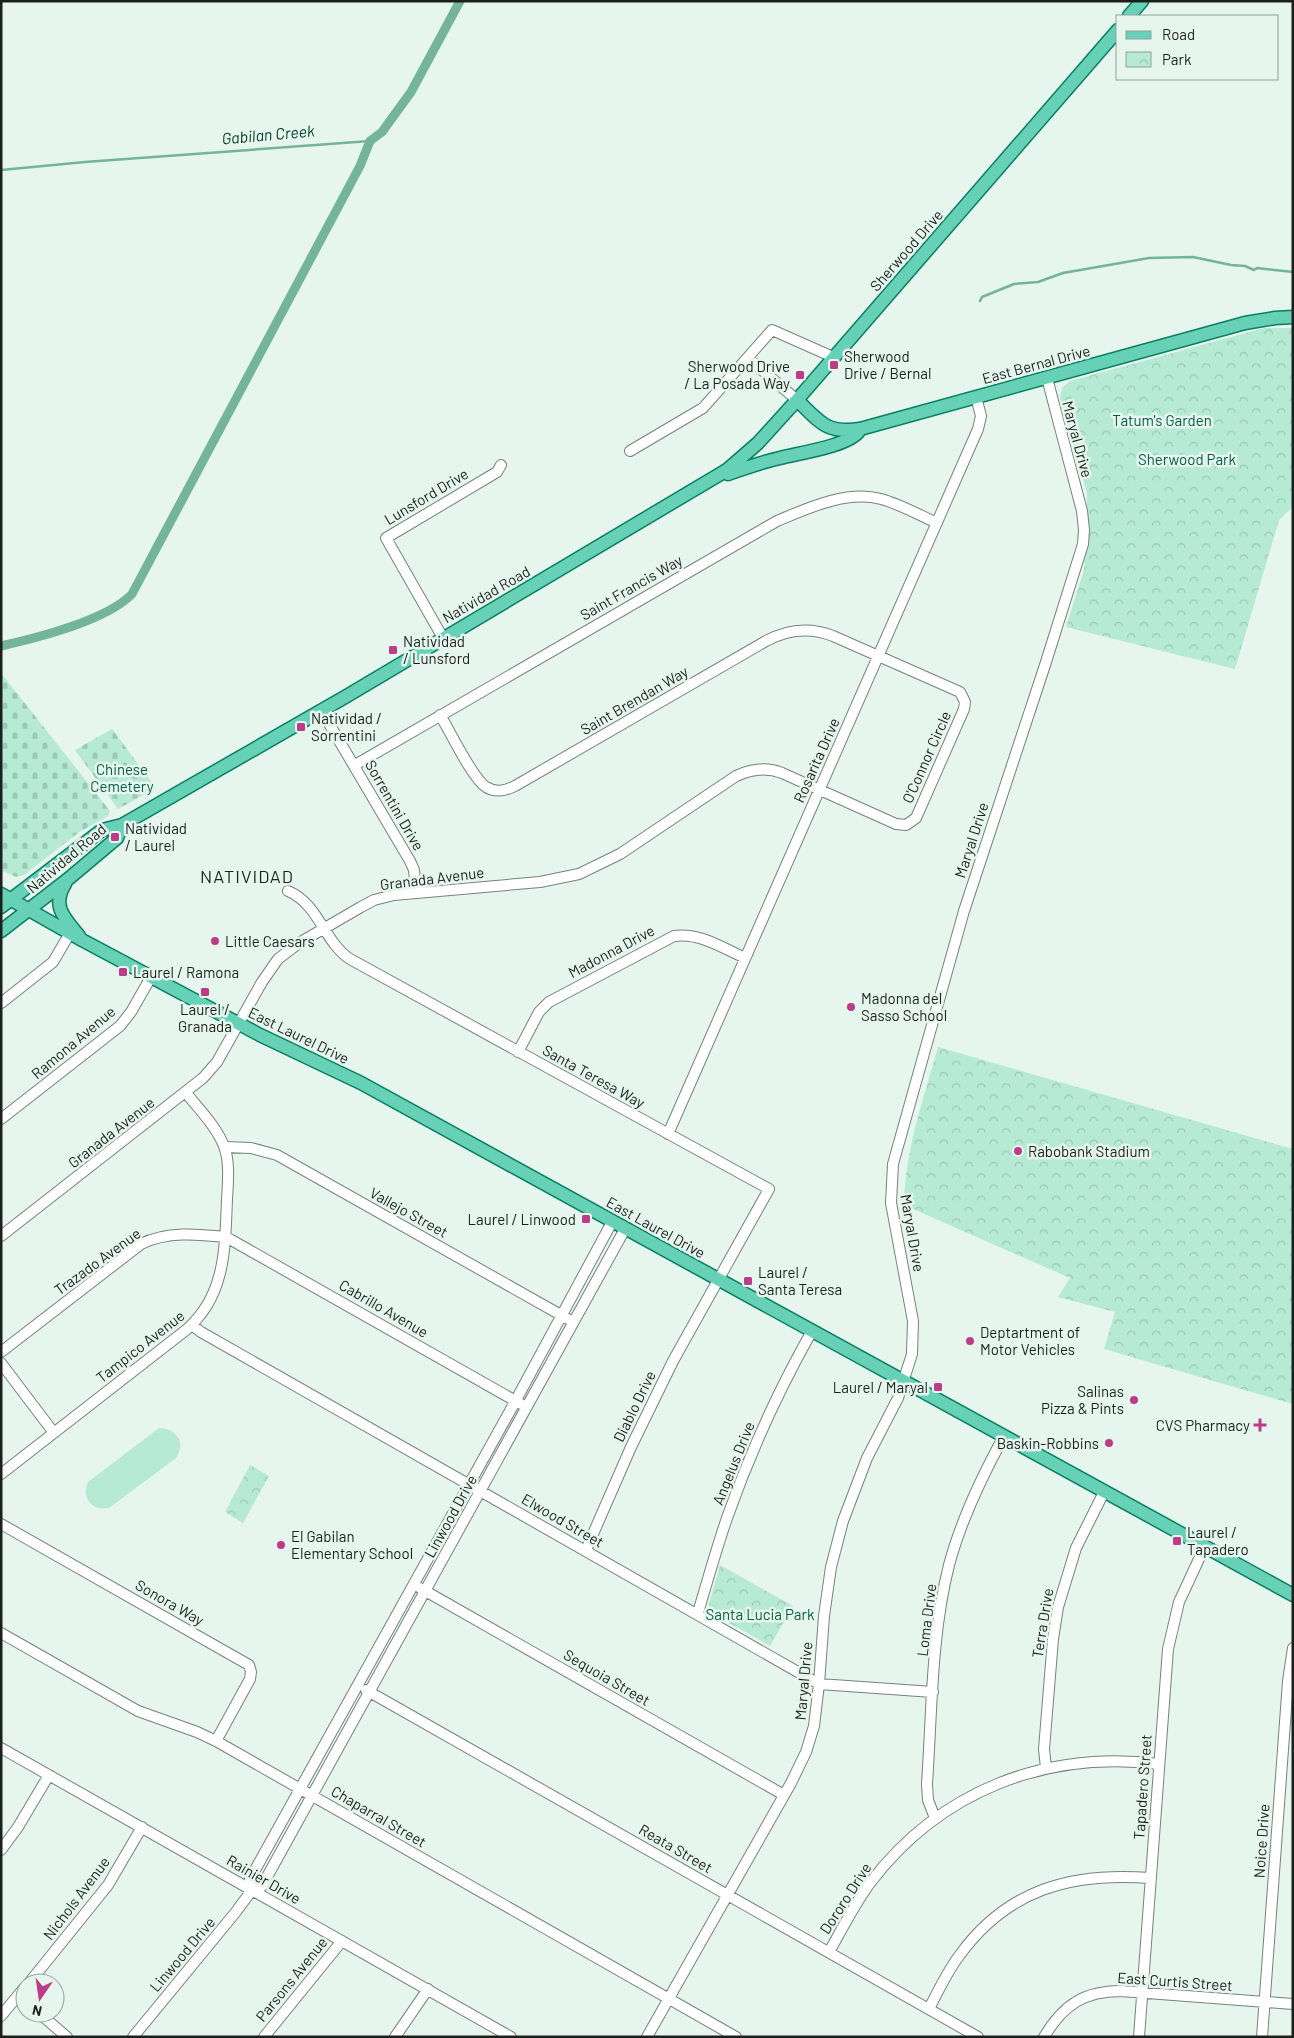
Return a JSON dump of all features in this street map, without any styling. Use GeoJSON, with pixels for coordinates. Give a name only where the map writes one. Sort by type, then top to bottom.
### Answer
{"type":"FeatureCollection","features":[{"type":"Feature","properties":{"kind":"main road"},"geometry":{"type":"LineString","coordinates":[[1130,15],[1142,1]]}},
{"type":"Feature","properties":{"kind":"main road","name":"Sherwood Drive"},"geometry":{"type":"LineString","coordinates":[[709,482],[744,456],[797,400],[1116,32]]}},
{"type":"Feature","properties":{"kind":"main road","name":"East Bernal Drive"},"geometry":{"type":"LineString","coordinates":[[797,400],[827,426],[836,431],[860,430],[976,396],[1245,323],[1293,317]]}},
{"type":"Feature","properties":{"kind":"main road"},"geometry":{"type":"LineString","coordinates":[[709,482],[761,463],[842,442],[857,434],[860,430]]}},
{"type":"Feature","properties":{"kind":"main road","name":"Natividad Road"},"geometry":{"type":"LineString","coordinates":[[5,900],[102,830],[122,825],[709,482]]}},
{"type":"Feature","properties":{"kind":"main road","name":"Natividad Road"},"geometry":{"type":"LineString","coordinates":[[1,931],[117,838],[122,825]]}},
{"type":"Feature","properties":{"kind":"main road"},"geometry":{"type":"LineString","coordinates":[[67,880],[59,897],[58,905],[82,940]]}},
{"type":"Feature","properties":{"kind":"main road","name":"East Laurel Drive"},"geometry":{"type":"LineString","coordinates":[[5,900],[28,910],[239,1024],[361,1083],[1293,1595]]}},
{"type":"Feature","properties":{"kind":"street"},"geometry":{"type":"LineString","coordinates":[[630,452],[703,408],[772,330],[833,357]]}},
{"type":"Feature","properties":{"kind":"street"},"geometry":{"type":"LineString","coordinates":[[748,358],[797,400]]}},
{"type":"Feature","properties":{"kind":"street","name":"Maryal Drive"},"geometry":{"type":"LineString","coordinates":[[648,2037],[800,1767],[811,1738],[820,1684],[826,1600],[831,1567],[843,1521],[867,1458],[898,1398],[912,1354],[913,1321],[892,1213],[890,1188],[893,1164],[964,911],[1083,544],[1084,525],[1080,505],[1047,378]]}},
{"type":"Feature","properties":{"kind":"street","name":"Rosarita Drive"},"geometry":{"type":"LineString","coordinates":[[668,1134],[980,425],[981,416],[976,396]]}},
{"type":"Feature","properties":{"kind":"street","name":"Lunsford Drive"},"geometry":{"type":"LineString","coordinates":[[443,638],[386,538],[497,472],[501,465]]}},
{"type":"Feature","properties":{"kind":"street","name":"Saint Francis Way"},"geometry":{"type":"LineString","coordinates":[[355,764],[755,532],[786,517],[844,498],[863,496],[888,501],[937,523]]}},
{"type":"Feature","properties":{"kind":"street","name":"Saint Brendan Way"},"geometry":{"type":"LineString","coordinates":[[440,715],[478,780],[489,788],[502,791],[515,786],[775,636],[797,630],[819,632],[833,636],[878,657]]}},
{"type":"Feature","properties":{"kind":"street","name":"O'Connor Circle"},"geometry":{"type":"LineString","coordinates":[[819,790],[903,826],[916,818],[964,709],[964,698],[960,692],[878,657]]}},
{"type":"Feature","properties":{"kind":"street","name":"Sorrentini Drive"},"geometry":{"type":"LineString","coordinates":[[321,710],[355,764],[410,861],[414,870],[416,892]]}},
{"type":"Feature","properties":{"kind":"street","name":"Granada Avenue"},"geometry":{"type":"LineString","coordinates":[[1,1236],[186,1093],[213,1068],[274,965],[288,951],[374,900],[416,892],[540,882],[579,874],[620,854],[731,780],[751,771],[778,771],[819,790]]}},
{"type":"Feature","properties":{"kind":"street","name":"Santa Teresa Way"},"geometry":{"type":"LineString","coordinates":[[288,892],[302,899],[325,928],[336,948],[350,960],[769,1189],[718,1280]]}},
{"type":"Feature","properties":{"kind":"street"},"geometry":{"type":"LineString","coordinates":[[1,1003],[53,962],[70,933]]}},
{"type":"Feature","properties":{"kind":"street","name":"Madonna Drive"},"geometry":{"type":"LineString","coordinates":[[518,1052],[537,1016],[548,1002],[670,938],[684,935],[699,938],[745,958]]}},
{"type":"Feature","properties":{"kind":"street","name":"Ramona Avenue"},"geometry":{"type":"LineString","coordinates":[[1,1119],[120,1026],[134,1007],[151,977]]}},
{"type":"Feature","properties":{"kind":"street","name":"Tampico Avenue"},"geometry":{"type":"LineString","coordinates":[[1,1474],[192,1325],[208,1304],[218,1284],[226,1237],[228,1167],[224,1147],[216,1131],[186,1093]]}},
{"type":"Feature","properties":{"kind":"street","name":"Vallejo Street"},"geometry":{"type":"LineString","coordinates":[[224,1147],[251,1148],[277,1155],[573,1322]]}},
{"type":"Feature","properties":{"kind":"street","name":"Linwood Drive"},"geometry":{"type":"LineString","coordinates":[[252,1890],[250,1879],[516,1400],[612,1222]]}},
{"type":"Feature","properties":{"kind":"street","name":"Linwood Drive"},"geometry":{"type":"LineString","coordinates":[[134,2037],[235,1914],[252,1890],[262,1886],[625,1229]]}},
{"type":"Feature","properties":{"kind":"street","name":"Trazado Avenue"},"geometry":{"type":"LineString","coordinates":[[1,1352],[149,1240],[173,1235],[226,1237]]}},
{"type":"Feature","properties":{"kind":"street","name":"Cabrillo Avenue"},"geometry":{"type":"LineString","coordinates":[[226,1237],[526,1406]]}},
{"type":"Feature","properties":{"kind":"street","name":"Diablo Drive"},"geometry":{"type":"LineString","coordinates":[[586,1550],[631,1447],[673,1361],[718,1280]]}},
{"type":"Feature","properties":{"kind":"street","name":"Elwood Street"},"geometry":{"type":"LineString","coordinates":[[192,1325],[201,1332],[820,1684],[933,1692]]}},
{"type":"Feature","properties":{"kind":"street","name":"Angelus Drive"},"geometry":{"type":"LineString","coordinates":[[698,1613],[720,1538],[747,1464],[776,1399],[812,1331]]}},
{"type":"Feature","properties":{"kind":"street"},"geometry":{"type":"LineString","coordinates":[[1,1363],[54,1433]]}},
{"type":"Feature","properties":{"kind":"street","name":"Loma Drive"},"geometry":{"type":"LineString","coordinates":[[935,1818],[927,1790],[941,1606],[953,1552],[972,1498],[1004,1436]]}},
{"type":"Feature","properties":{"kind":"street","name":"Terra Drive"},"geometry":{"type":"LineString","coordinates":[[1046,1768],[1044,1749],[1053,1639],[1058,1607],[1065,1577],[1076,1548],[1104,1492]]}},
{"type":"Feature","properties":{"kind":"street","name":"Sonora Way"},"geometry":{"type":"LineString","coordinates":[[1,1524],[249,1665],[252,1672],[250,1679],[216,1741]]}},
{"type":"Feature","properties":{"kind":"street","name":"Tapadero Street"},"geometry":{"type":"LineString","coordinates":[[1139,2037],[1168,1649],[1171,1629],[1181,1595],[1205,1546]]}},
{"type":"Feature","properties":{"kind":"street","name":"Sequoia Street"},"geometry":{"type":"LineString","coordinates":[[414,1585],[784,1795]]}},
{"type":"Feature","properties":{"kind":"street","name":"Chaparral Street"},"geometry":{"type":"LineString","coordinates":[[1,1634],[138,1711],[197,1732],[216,1741],[736,2037]]}},
{"type":"Feature","properties":{"kind":"street","name":"Noice Drive"},"geometry":{"type":"LineString","coordinates":[[1262,2037],[1288,1675],[1293,1648]]}},
{"type":"Feature","properties":{"kind":"street","name":"Reata Street"},"geometry":{"type":"LineString","coordinates":[[358,1686],[978,2037]]}},
{"type":"Feature","properties":{"kind":"street","name":"Rainier Drive"},"geometry":{"type":"LineString","coordinates":[[1,1748],[511,2037]]}},
{"type":"Feature","properties":{"kind":"street","name":"Dororo Drive"},"geometry":{"type":"LineString","coordinates":[[829,1952],[854,1906],[897,1852],[935,1818],[967,1798],[1023,1774],[1046,1768],[1096,1761],[1134,1761],[1159,1764]]}},
{"type":"Feature","properties":{"kind":"street"},"geometry":{"type":"LineString","coordinates":[[1,1850],[18,1827],[49,1775]]}},
{"type":"Feature","properties":{"kind":"street","name":"Nichols Avenue"},"geometry":{"type":"LineString","coordinates":[[36,1973],[108,1885],[142,1827]]}},
{"type":"Feature","properties":{"kind":"street"},"geometry":{"type":"LineString","coordinates":[[929,2009],[952,1966],[968,1944],[993,1919],[1016,1903],[1047,1889],[1078,1879],[1115,1876],[1150,1878]]}},
{"type":"Feature","properties":{"kind":"street","name":"Parsons Avenue"},"geometry":{"type":"LineString","coordinates":[[264,2037],[342,1941]]}},
{"type":"Feature","properties":{"kind":"street"},"geometry":{"type":"LineString","coordinates":[[395,2037],[428,1989]]}},
{"type":"Feature","properties":{"kind":"street","name":"East Curtis Street"},"geometry":{"type":"LineString","coordinates":[[1044,2037],[1064,2010],[1085,1997],[1110,1991],[1293,2004]]}},
{"type":"Feature","properties":{"kind":"street"},"geometry":{"type":"LineString","coordinates":[[1,2016],[15,2005]]}},
{"type":"Feature","properties":{"kind":"street"},"geometry":{"type":"LineString","coordinates":[[51,2023],[67,2037]]}},
{"type":"Feature","properties":{"kind":"green space","name":"Sherwood Park"},"geometry":{"type":"Polygon","coordinates":[[[1264,328],[1293,328],[1293,507],[1279,520],[1235,669],[1066,627],[1084,570],[1087,493],[1060,398],[1062,388],[1070,381],[1264,328]]]}},
{"type":"Feature","properties":{"kind":"green space"},"geometry":{"type":"Polygon","coordinates":[[[1,673],[110,811],[108,816],[78,833],[24,875],[16,877],[1,870],[1,673]]]}},
{"type":"Feature","properties":{"kind":"green space","name":"Chinese Cemetery"},"geometry":{"type":"Polygon","coordinates":[[[112,729],[156,788],[118,809],[75,750],[112,729]]]}},
{"type":"Feature","properties":{"kind":"green space"},"geometry":{"type":"Polygon","coordinates":[[[938,1047],[1293,1149],[1293,1404],[1104,1349],[1115,1312],[1058,1297],[1070,1278],[904,1205],[911,1145],[938,1047]]]}},
{"type":"Feature","properties":{"kind":"green space"},"geometry":{"type":"Polygon","coordinates":[[[159,1428],[171,1431],[178,1437],[180,1447],[176,1458],[109,1508],[93,1505],[87,1498],[86,1488],[88,1482],[159,1428]]]}},
{"type":"Feature","properties":{"kind":"green space"},"geometry":{"type":"Polygon","coordinates":[[[250,1465],[269,1476],[243,1523],[225,1512],[250,1465]]]}},
{"type":"Feature","properties":{"kind":"green space","name":"Santa Lucia Park"},"geometry":{"type":"Polygon","coordinates":[[[720,1565],[793,1606],[770,1646],[715,1615],[710,1610],[709,1604],[720,1565]]]}},
{"type":"Feature","properties":{"kind":"waterway"},"geometry":{"type":"LineString","coordinates":[[1,646],[52,633],[89,620],[121,603],[132,594],[360,166],[370,141],[382,132],[411,92],[460,1]]}},
{"type":"Feature","properties":{"kind":"waterway","name":"Gabilan Creek"},"geometry":{"type":"LineString","coordinates":[[1,170],[370,141]]}},
{"type":"Feature","properties":{"kind":"waterway"},"geometry":{"type":"LineString","coordinates":[[980,301],[982,297],[1014,284],[1038,282],[1063,273],[1149,258],[1193,257],[1245,266],[1254,270],[1257,268],[1293,272]]}},
{"type":"Feature","properties":{"kind":"place","name":"Sherwood Drive / Bernal"},"geometry":{"type":"Point","coordinates":[834,365]}},
{"type":"Feature","properties":{"kind":"place","name":"Sherwood Drive / La Posada Way"},"geometry":{"type":"Point","coordinates":[800,375]}},
{"type":"Feature","properties":{"kind":"place","name":"Natividad / Lunsford"},"geometry":{"type":"Point","coordinates":[393,650]}},
{"type":"Feature","properties":{"kind":"place","name":"Natividad / Sorrentini"},"geometry":{"type":"Point","coordinates":[301,727]}},
{"type":"Feature","properties":{"kind":"place","name":"Natividad / Laurel"},"geometry":{"type":"Point","coordinates":[115,837]}},
{"type":"Feature","properties":{"kind":"place","name":"Little Caesars"},"geometry":{"type":"Point","coordinates":[215,941]}},
{"type":"Feature","properties":{"kind":"place","name":"Laurel / Ramona"},"geometry":{"type":"Point","coordinates":[123,972]}},
{"type":"Feature","properties":{"kind":"place","name":"Laurel / Granada"},"geometry":{"type":"Point","coordinates":[205,992]}},
{"type":"Feature","properties":{"kind":"place","name":"Madonna del Sasso School"},"geometry":{"type":"Point","coordinates":[851,1007]}},
{"type":"Feature","properties":{"kind":"place","name":"Rabobank Stadium"},"geometry":{"type":"Point","coordinates":[1018,1151]}},
{"type":"Feature","properties":{"kind":"place","name":"Laurel / Linwood"},"geometry":{"type":"Point","coordinates":[586,1219]}},
{"type":"Feature","properties":{"kind":"place","name":"Laurel / Santa Teresa"},"geometry":{"type":"Point","coordinates":[748,1281]}},
{"type":"Feature","properties":{"kind":"place","name":"Deptartment of Motor Vehicles"},"geometry":{"type":"Point","coordinates":[970,1341]}},
{"type":"Feature","properties":{"kind":"place","name":"Laurel / Maryal"},"geometry":{"type":"Point","coordinates":[938,1387]}},
{"type":"Feature","properties":{"kind":"place","name":"Salinas Pizza & Pints"},"geometry":{"type":"Point","coordinates":[1134,1400]}},
{"type":"Feature","properties":{"kind":"place","name":"CVS Pharmacy"},"geometry":{"type":"Point","coordinates":[1260,1425]}},
{"type":"Feature","properties":{"kind":"place","name":"Baskin-Robbins"},"geometry":{"type":"Point","coordinates":[1109,1443]}},
{"type":"Feature","properties":{"kind":"place","name":"Laurel / Tapadero"},"geometry":{"type":"Point","coordinates":[1177,1541]}},
{"type":"Feature","properties":{"kind":"place","name":"El Gabilan Elementary School"},"geometry":{"type":"Point","coordinates":[281,1545]}},
{"type":"Feature","properties":{"kind":"district","name":"NATIVIDAD"},"geometry":{"type":"Point","coordinates":[247,876]}},
{"type":"Feature","properties":{"kind":"park label","name":"Tatum's Garden"},"geometry":{"type":"Point","coordinates":[1162,420]}}]}
